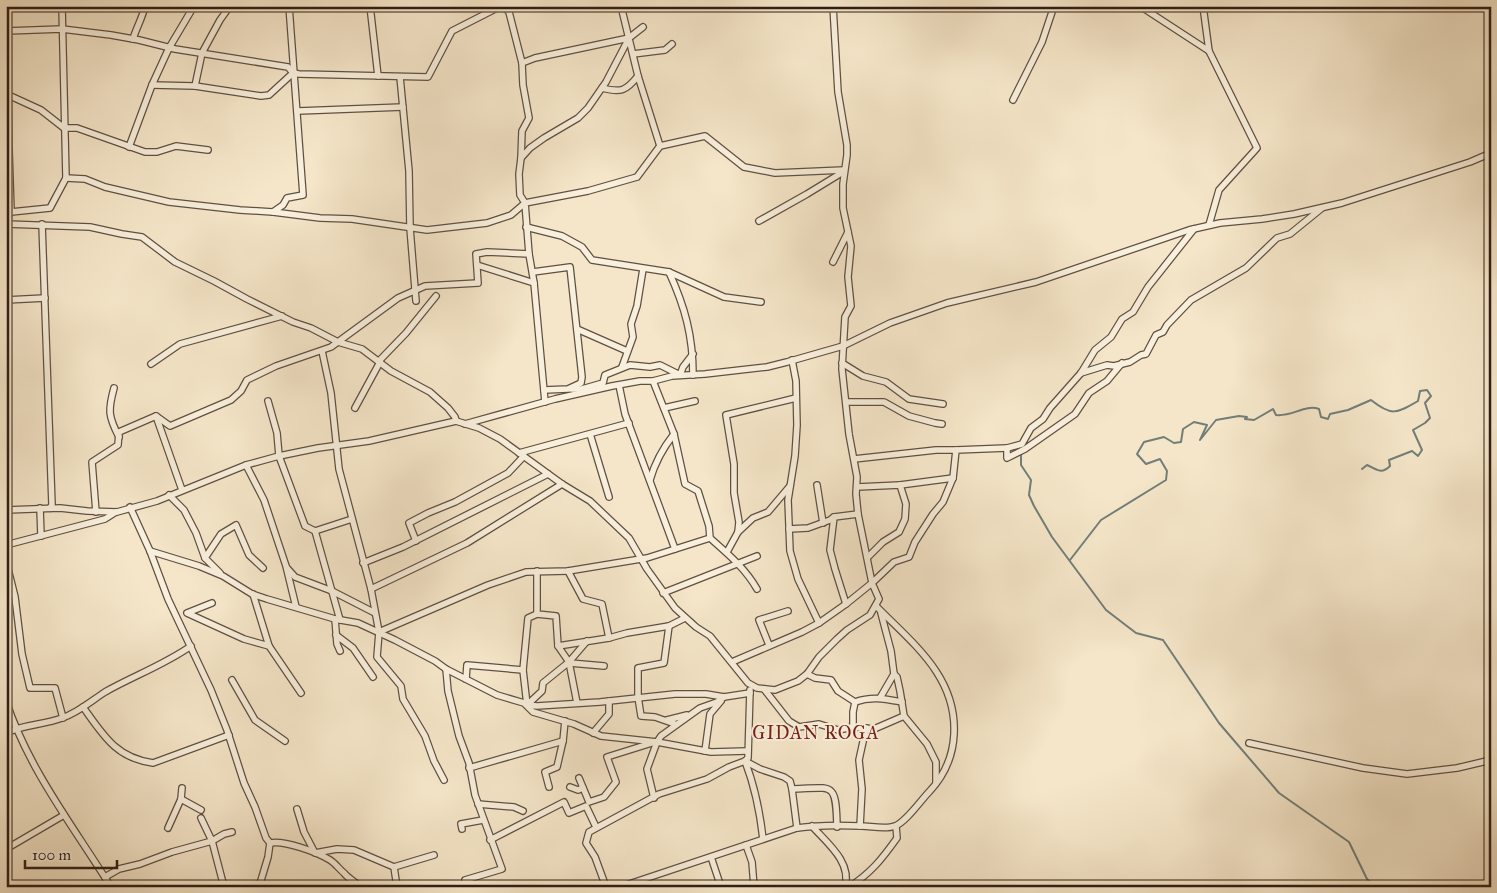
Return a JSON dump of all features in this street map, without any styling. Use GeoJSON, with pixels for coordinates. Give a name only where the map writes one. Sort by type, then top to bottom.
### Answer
{"type":"FeatureCollection","features":[{"type":"Feature","properties":{"kind":"street"},"geometry":{"type":"LineString","coordinates":[[11,212],[50,208],[66,178],[62,6]]}},
{"type":"Feature","properties":{"kind":"street"},"geometry":{"type":"LineString","coordinates":[[133,39],[138,25],[143,19],[145,6]]}},
{"type":"Feature","properties":{"kind":"street"},"geometry":{"type":"LineString","coordinates":[[129,147],[152,85],[169,48],[194,6]]}},
{"type":"Feature","properties":{"kind":"street"},"geometry":{"type":"LineString","coordinates":[[195,86],[202,53],[230,6]]}},
{"type":"Feature","properties":{"kind":"street"},"geometry":{"type":"LineString","coordinates":[[273,212],[284,205],[288,198],[303,196],[289,6]]}},
{"type":"Feature","properties":{"kind":"street"},"geometry":{"type":"LineString","coordinates":[[370,6],[378,76]]}},
{"type":"Feature","properties":{"kind":"street"},"geometry":{"type":"LineString","coordinates":[[6,31],[62,30],[133,39],[169,48],[288,67],[293,73],[299,74],[428,77],[452,31],[502,6],[509,12],[522,63],[529,118],[522,131],[522,158],[519,174],[520,196],[525,203],[545,402]]}},
{"type":"Feature","properties":{"kind":"street"},"geometry":{"type":"LineString","coordinates":[[622,6],[638,76],[660,146]]}},
{"type":"Feature","properties":{"kind":"street"},"geometry":{"type":"LineString","coordinates":[[833,6],[838,92],[847,145],[843,208],[851,246],[848,277],[851,306],[846,318],[842,363],[849,434],[854,459],[858,514],[872,583],[879,599],[879,608],[891,651],[894,674],[897,677],[904,716],[927,744],[936,762],[936,784]]}},
{"type":"Feature","properties":{"kind":"street"},"geometry":{"type":"LineString","coordinates":[[1013,100],[1042,42],[1054,6]]}},
{"type":"Feature","properties":{"kind":"street"},"geometry":{"type":"LineString","coordinates":[[1140,6],[1209,51]]}},
{"type":"Feature","properties":{"kind":"street"},"geometry":{"type":"LineString","coordinates":[[1203,6],[1209,51],[1257,148],[1219,190],[1209,225]]}},
{"type":"Feature","properties":{"kind":"street"},"geometry":{"type":"LineString","coordinates":[[522,158],[530,148],[578,118],[602,88],[629,38],[643,27]]}},
{"type":"Feature","properties":{"kind":"street"},"geometry":{"type":"LineString","coordinates":[[522,63],[535,58],[629,38]]}},
{"type":"Feature","properties":{"kind":"street"},"geometry":{"type":"LineString","coordinates":[[633,54],[665,50],[672,44]]}},
{"type":"Feature","properties":{"kind":"street"},"geometry":{"type":"LineString","coordinates":[[152,85],[195,86],[261,96],[269,95],[293,73]]}},
{"type":"Feature","properties":{"kind":"street"},"geometry":{"type":"LineString","coordinates":[[602,88],[617,92],[629,87],[638,76]]}},
{"type":"Feature","properties":{"kind":"street"},"geometry":{"type":"LineString","coordinates":[[400,77],[409,171],[410,228],[416,301]]}},
{"type":"Feature","properties":{"kind":"street"},"geometry":{"type":"LineString","coordinates":[[6,218],[11,212],[7,94],[41,110],[64,128],[77,128],[145,152],[157,152],[176,146],[189,146],[208,150]]}},
{"type":"Feature","properties":{"kind":"street"},"geometry":{"type":"LineString","coordinates":[[298,111],[403,107]]}},
{"type":"Feature","properties":{"kind":"street"},"geometry":{"type":"LineString","coordinates":[[66,178],[85,180],[105,187],[169,202],[273,212],[294,216],[352,220],[427,230],[487,223],[511,215],[525,203],[588,191],[637,177],[660,146],[705,136],[744,166],[775,173],[844,170]]}},
{"type":"Feature","properties":{"kind":"street"},"geometry":{"type":"LineString","coordinates":[[463,424],[545,402],[620,385],[680,375],[768,367],[843,346],[890,323],[947,303],[1036,282],[1194,229],[1209,225],[1294,214],[1342,203],[1470,162],[1491,153]]}},
{"type":"Feature","properties":{"kind":"street"},"geometry":{"type":"LineString","coordinates":[[759,221],[807,194],[844,170]]}},
{"type":"Feature","properties":{"kind":"street"},"geometry":{"type":"LineString","coordinates":[[1081,373],[1107,365],[1114,366],[1130,362],[1146,354],[1156,335],[1163,332],[1167,325],[1191,300],[1246,268],[1277,238],[1290,234],[1324,207]]}},
{"type":"Feature","properties":{"kind":"street"},"geometry":{"type":"LineString","coordinates":[[6,224],[90,227],[142,237],[175,262],[282,316],[338,342],[362,348],[391,371],[430,392],[448,408],[456,421]]}},
{"type":"Feature","properties":{"kind":"street"},"geometry":{"type":"LineString","coordinates":[[42,224],[52,505],[50,508]]}},
{"type":"Feature","properties":{"kind":"street"},"geometry":{"type":"LineString","coordinates":[[526,227],[562,236],[582,247],[592,260],[643,270],[669,272],[724,296],[761,302]]}},
{"type":"Feature","properties":{"kind":"street"},"geometry":{"type":"LineString","coordinates":[[854,459],[936,450],[1007,448],[1022,444],[1031,428],[1043,419],[1050,408],[1081,373],[1095,350],[1111,337],[1122,319],[1133,312],[1148,287],[1194,229]]}},
{"type":"Feature","properties":{"kind":"street"},"geometry":{"type":"LineString","coordinates":[[833,262],[848,232]]}},
{"type":"Feature","properties":{"kind":"street"},"geometry":{"type":"LineString","coordinates":[[156,416],[170,426],[231,400],[241,391],[247,380],[305,355],[322,351],[338,342],[398,298],[425,286],[478,283],[476,254],[487,252],[529,254]]}},
{"type":"Feature","properties":{"kind":"street"},"geometry":{"type":"LineString","coordinates":[[477,265],[534,283]]}},
{"type":"Feature","properties":{"kind":"street"},"geometry":{"type":"LineString","coordinates":[[533,272],[570,267],[582,377],[581,383],[568,389]]}},
{"type":"Feature","properties":{"kind":"street"},"geometry":{"type":"LineString","coordinates":[[622,367],[633,337],[631,324],[637,306],[643,270]]}},
{"type":"Feature","properties":{"kind":"street"},"geometry":{"type":"LineString","coordinates":[[669,272],[685,311],[693,354],[693,375]]}},
{"type":"Feature","properties":{"kind":"street"},"geometry":{"type":"LineString","coordinates":[[354,408],[380,362],[436,296]]}},
{"type":"Feature","properties":{"kind":"street"},"geometry":{"type":"LineString","coordinates":[[6,300],[45,298]]}},
{"type":"Feature","properties":{"kind":"street"},"geometry":{"type":"LineString","coordinates":[[151,364],[180,344],[282,316]]}},
{"type":"Feature","properties":{"kind":"street"},"geometry":{"type":"LineString","coordinates":[[577,329],[628,351]]}},
{"type":"Feature","properties":{"kind":"street"},"geometry":{"type":"LineString","coordinates":[[322,351],[331,393],[340,469],[371,589],[378,632],[377,657],[401,686],[403,699],[425,736],[434,761],[444,780]]}},
{"type":"Feature","properties":{"kind":"street"},"geometry":{"type":"LineString","coordinates":[[680,375],[683,367],[693,354]]}},
{"type":"Feature","properties":{"kind":"street"},"geometry":{"type":"LineString","coordinates":[[792,360],[796,381],[797,425],[788,500],[790,551],[798,579],[819,623]]}},
{"type":"Feature","properties":{"kind":"street"},"geometry":{"type":"LineString","coordinates":[[842,363],[863,376],[886,382],[910,399],[944,404]]}},
{"type":"Feature","properties":{"kind":"street"},"geometry":{"type":"LineString","coordinates":[[1007,448],[1007,458],[1025,449],[1075,414],[1089,393],[1107,381],[1122,363]]}},
{"type":"Feature","properties":{"kind":"street"},"geometry":{"type":"LineString","coordinates":[[544,390],[582,389],[603,382],[605,375],[630,365],[650,367],[660,365],[680,375]]}},
{"type":"Feature","properties":{"kind":"street"},"geometry":{"type":"LineString","coordinates":[[653,381],[674,434],[685,484],[698,491],[709,526],[710,538],[746,570],[757,588]]}},
{"type":"Feature","properties":{"kind":"street"},"geometry":{"type":"LineString","coordinates":[[620,385],[625,414],[675,549]]}},
{"type":"Feature","properties":{"kind":"street"},"geometry":{"type":"LineString","coordinates":[[114,388],[110,405],[110,420],[119,437]]}},
{"type":"Feature","properties":{"kind":"street"},"geometry":{"type":"LineString","coordinates":[[738,532],[734,493],[734,464],[726,415],[796,398]]}},
{"type":"Feature","properties":{"kind":"street"},"geometry":{"type":"LineString","coordinates":[[268,401],[277,433],[279,456],[305,526],[315,531],[352,519]]}},
{"type":"Feature","properties":{"kind":"street"},"geometry":{"type":"LineString","coordinates":[[664,408],[694,401]]}},
{"type":"Feature","properties":{"kind":"street"},"geometry":{"type":"LineString","coordinates":[[847,402],[884,402],[909,416],[942,424]]}},
{"type":"Feature","properties":{"kind":"street"},"geometry":{"type":"LineString","coordinates":[[96,512],[92,462],[118,445],[119,432],[156,416]]}},
{"type":"Feature","properties":{"kind":"street"},"geometry":{"type":"LineString","coordinates":[[156,416],[182,490]]}},
{"type":"Feature","properties":{"kind":"street"},"geometry":{"type":"LineString","coordinates":[[6,545],[105,519],[130,507],[157,501],[246,465],[279,456],[369,441],[456,421],[479,428],[500,439],[562,484],[590,501],[629,538],[640,559],[675,608],[685,618],[710,636],[748,683],[757,688],[775,690],[798,681],[807,674],[827,648],[847,630],[879,608]]}},
{"type":"Feature","properties":{"kind":"street"},"geometry":{"type":"LineString","coordinates":[[416,541],[409,523],[455,502],[508,473],[522,455],[629,423]]}},
{"type":"Feature","properties":{"kind":"street"},"geometry":{"type":"LineString","coordinates":[[590,434],[609,498]]}},
{"type":"Feature","properties":{"kind":"street"},"geometry":{"type":"LineString","coordinates":[[650,482],[654,465],[674,434]]}},
{"type":"Feature","properties":{"kind":"street"},"geometry":{"type":"LineString","coordinates":[[732,662],[819,623],[872,583],[894,562],[909,557],[915,542],[943,502],[953,478],[956,450]]}},
{"type":"Feature","properties":{"kind":"street"},"geometry":{"type":"LineString","coordinates":[[246,465],[264,500],[286,566],[296,607]]}},
{"type":"Feature","properties":{"kind":"street"},"geometry":{"type":"LineString","coordinates":[[363,563],[416,541],[548,474]]}},
{"type":"Feature","properties":{"kind":"street"},"geometry":{"type":"LineString","coordinates":[[856,487],[900,485],[953,478]]}},
{"type":"Feature","properties":{"kind":"street"},"geometry":{"type":"LineString","coordinates":[[371,589],[467,543],[562,484]]}},
{"type":"Feature","properties":{"kind":"street"},"geometry":{"type":"LineString","coordinates":[[728,552],[738,532],[753,518],[768,512],[791,484]]}},
{"type":"Feature","properties":{"kind":"street"},"geometry":{"type":"LineString","coordinates":[[817,485],[824,523]]}},
{"type":"Feature","properties":{"kind":"street"},"geometry":{"type":"LineString","coordinates":[[868,557],[883,542],[899,532],[906,504],[900,485]]}},
{"type":"Feature","properties":{"kind":"street"},"geometry":{"type":"LineString","coordinates":[[169,495],[184,510],[196,533],[205,558],[223,576]]}},
{"type":"Feature","properties":{"kind":"street"},"geometry":{"type":"LineString","coordinates":[[130,507],[150,551],[168,599],[211,690],[266,838],[270,843],[315,853],[331,860],[344,874],[356,883],[356,887]]}},
{"type":"Feature","properties":{"kind":"street"},"geometry":{"type":"LineString","coordinates":[[40,508],[41,536]]}},
{"type":"Feature","properties":{"kind":"street"},"geometry":{"type":"LineString","coordinates":[[6,510],[50,508],[117,512]]}},
{"type":"Feature","properties":{"kind":"street"},"geometry":{"type":"LineString","coordinates":[[789,530],[808,528],[824,523],[834,517],[858,514]]}},
{"type":"Feature","properties":{"kind":"street"},"geometry":{"type":"LineString","coordinates":[[834,517],[830,550],[846,604]]}},
{"type":"Feature","properties":{"kind":"street"},"geometry":{"type":"LineString","coordinates":[[205,558],[221,534],[236,525],[249,555],[263,568]]}},
{"type":"Feature","properties":{"kind":"street"},"geometry":{"type":"LineString","coordinates":[[315,531],[332,591],[337,620],[337,644],[340,651]]}},
{"type":"Feature","properties":{"kind":"street"},"geometry":{"type":"LineString","coordinates":[[378,632],[488,585],[526,572],[568,571],[647,558],[710,538]]}},
{"type":"Feature","properties":{"kind":"street"},"geometry":{"type":"LineString","coordinates":[[150,551],[199,566],[223,576],[253,594],[337,620],[358,623],[435,661],[446,669],[497,695],[517,700],[527,705],[609,701],[675,694],[706,694],[724,697],[750,693]]}},
{"type":"Feature","properties":{"kind":"street"},"geometry":{"type":"LineString","coordinates":[[663,593],[757,556]]}},
{"type":"Feature","properties":{"kind":"street"},"geometry":{"type":"LineString","coordinates":[[6,561],[14,597],[22,654],[30,688],[55,688],[63,718]]}},
{"type":"Feature","properties":{"kind":"street"},"geometry":{"type":"LineString","coordinates":[[286,566],[295,578],[332,591],[375,613]]}},
{"type":"Feature","properties":{"kind":"street"},"geometry":{"type":"LineString","coordinates":[[537,571],[537,614]]}},
{"type":"Feature","properties":{"kind":"street"},"geometry":{"type":"LineString","coordinates":[[568,571],[583,599],[602,604],[610,638]]}},
{"type":"Feature","properties":{"kind":"street"},"geometry":{"type":"LineString","coordinates":[[253,594],[269,646],[301,693]]}},
{"type":"Feature","properties":{"kind":"street"},"geometry":{"type":"LineString","coordinates":[[212,603],[187,613],[244,639],[269,646]]}},
{"type":"Feature","properties":{"kind":"street"},"geometry":{"type":"LineString","coordinates":[[620,887],[797,828],[812,826],[882,827],[896,826],[903,821],[936,784],[949,764],[954,741],[955,718],[949,696],[933,666],[917,646],[879,608]]}},
{"type":"Feature","properties":{"kind":"street"},"geometry":{"type":"LineString","coordinates":[[769,645],[758,620],[788,611]]}},
{"type":"Feature","properties":{"kind":"street"},"geometry":{"type":"LineString","coordinates":[[577,703],[569,663],[558,646],[556,616],[537,614],[528,618],[523,670],[527,705],[533,712],[565,721],[601,736],[686,746],[705,751],[747,751]]}},
{"type":"Feature","properties":{"kind":"street"},"geometry":{"type":"LineString","coordinates":[[558,646],[669,626],[685,618]]}},
{"type":"Feature","properties":{"kind":"street"},"geometry":{"type":"LineString","coordinates":[[669,626],[664,663],[638,668],[638,697],[641,716],[655,717],[675,724]]}},
{"type":"Feature","properties":{"kind":"street"},"geometry":{"type":"LineString","coordinates":[[336,635],[353,648],[373,677]]}},
{"type":"Feature","properties":{"kind":"street"},"geometry":{"type":"LineString","coordinates":[[527,705],[542,691],[544,683],[569,663],[588,641]]}},
{"type":"Feature","properties":{"kind":"street"},"geometry":{"type":"LineString","coordinates":[[6,733],[15,728],[63,718],[105,693],[176,656],[190,646]]}},
{"type":"Feature","properties":{"kind":"street"},"geometry":{"type":"LineString","coordinates":[[569,663],[604,666]]}},
{"type":"Feature","properties":{"kind":"street"},"geometry":{"type":"LineString","coordinates":[[466,679],[467,665],[523,670]]}},
{"type":"Feature","properties":{"kind":"street"},"geometry":{"type":"LineString","coordinates":[[446,669],[448,691],[459,736],[470,768],[478,804],[502,868],[465,880],[466,887]]}},
{"type":"Feature","properties":{"kind":"street"},"geometry":{"type":"LineString","coordinates":[[807,674],[815,678],[831,680],[838,692],[855,702],[880,698],[902,702]]}},
{"type":"Feature","properties":{"kind":"street"},"geometry":{"type":"LineString","coordinates":[[880,698],[894,674]]}},
{"type":"Feature","properties":{"kind":"street"},"geometry":{"type":"LineString","coordinates":[[232,680],[255,720],[285,741]]}},
{"type":"Feature","properties":{"kind":"street"},"geometry":{"type":"LineString","coordinates":[[606,887],[595,857],[586,843],[587,835],[596,827],[654,798],[674,789],[707,779],[730,767],[745,762],[748,758],[750,693],[748,683]]}},
{"type":"Feature","properties":{"kind":"street"},"geometry":{"type":"LineString","coordinates":[[764,689],[795,726],[819,724],[838,730],[876,728],[904,716]]}},
{"type":"Feature","properties":{"kind":"street"},"geometry":{"type":"LineString","coordinates":[[654,798],[647,769],[661,736],[689,714],[724,697]]}},
{"type":"Feature","properties":{"kind":"street"},"geometry":{"type":"LineString","coordinates":[[705,751],[710,714],[724,697]]}},
{"type":"Feature","properties":{"kind":"street"},"geometry":{"type":"LineString","coordinates":[[6,701],[15,728],[34,767],[111,887]]}},
{"type":"Feature","properties":{"kind":"street"},"geometry":{"type":"LineString","coordinates":[[592,733],[609,714],[609,701]]}},
{"type":"Feature","properties":{"kind":"street"},"geometry":{"type":"LineString","coordinates":[[853,728],[855,702]]}},
{"type":"Feature","properties":{"kind":"street"},"geometry":{"type":"LineString","coordinates":[[83,707],[112,746],[129,757],[142,762],[153,763],[228,735]]}},
{"type":"Feature","properties":{"kind":"street"},"geometry":{"type":"LineString","coordinates":[[667,720],[689,714]]}},
{"type":"Feature","properties":{"kind":"street"},"geometry":{"type":"LineString","coordinates":[[549,787],[545,772],[557,767],[565,721]]}},
{"type":"Feature","properties":{"kind":"street"},"geometry":{"type":"LineString","coordinates":[[860,826],[862,789],[859,760],[866,728]]}},
{"type":"Feature","properties":{"kind":"street"},"geometry":{"type":"LineString","coordinates":[[470,768],[563,741]]}},
{"type":"Feature","properties":{"kind":"street"},"geometry":{"type":"LineString","coordinates":[[490,840],[564,802],[570,813],[604,797],[616,782],[608,757],[657,742]]}},
{"type":"Feature","properties":{"kind":"street"},"geometry":{"type":"LineString","coordinates":[[1249,743],[1363,768],[1407,774],[1457,768],[1491,760]]}},
{"type":"Feature","properties":{"kind":"street"},"geometry":{"type":"LineString","coordinates":[[745,762],[760,770],[784,777],[790,781],[797,828]]}},
{"type":"Feature","properties":{"kind":"street"},"geometry":{"type":"LineString","coordinates":[[745,762],[753,780],[763,839]]}},
{"type":"Feature","properties":{"kind":"street"},"geometry":{"type":"LineString","coordinates":[[579,778],[596,827]]}},
{"type":"Feature","properties":{"kind":"street"},"geometry":{"type":"LineString","coordinates":[[570,787],[578,790],[583,788]]}},
{"type":"Feature","properties":{"kind":"street"},"geometry":{"type":"LineString","coordinates":[[792,790],[822,787],[830,790],[836,800],[836,827]]}},
{"type":"Feature","properties":{"kind":"street"},"geometry":{"type":"LineString","coordinates":[[168,828],[181,799],[182,788]]}},
{"type":"Feature","properties":{"kind":"street"},"geometry":{"type":"LineString","coordinates":[[181,799],[201,810]]}},
{"type":"Feature","properties":{"kind":"street"},"geometry":{"type":"LineString","coordinates":[[478,804],[514,807],[523,811]]}},
{"type":"Feature","properties":{"kind":"street"},"geometry":{"type":"LineString","coordinates":[[297,809],[304,832],[315,853]]}},
{"type":"Feature","properties":{"kind":"street"},"geometry":{"type":"LineString","coordinates":[[6,850],[64,815]]}},
{"type":"Feature","properties":{"kind":"street"},"geometry":{"type":"LineString","coordinates":[[201,818],[212,841],[224,887]]}},
{"type":"Feature","properties":{"kind":"street"},"geometry":{"type":"LineString","coordinates":[[462,829],[461,824],[483,820]]}},
{"type":"Feature","properties":{"kind":"street"},"geometry":{"type":"LineString","coordinates":[[812,826],[841,859],[847,878],[845,887]]}},
{"type":"Feature","properties":{"kind":"street"},"geometry":{"type":"LineString","coordinates":[[849,887],[866,877],[887,852],[897,838],[896,826]]}},
{"type":"Feature","properties":{"kind":"street"},"geometry":{"type":"LineString","coordinates":[[105,877],[119,869],[212,841],[232,832]]}},
{"type":"Feature","properties":{"kind":"street"},"geometry":{"type":"LineString","coordinates":[[259,887],[268,858],[270,843]]}},
{"type":"Feature","properties":{"kind":"street"},"geometry":{"type":"LineString","coordinates":[[746,845],[752,862],[754,887]]}},
{"type":"Feature","properties":{"kind":"street"},"geometry":{"type":"LineString","coordinates":[[315,853],[338,849],[354,850],[394,867],[434,855]]}},
{"type":"Feature","properties":{"kind":"street"},"geometry":{"type":"LineString","coordinates":[[711,857],[721,887]]}},
{"type":"Feature","properties":{"kind":"street"},"geometry":{"type":"LineString","coordinates":[[394,867],[397,887]]}},
{"type":"Feature","properties":{"kind":"street"},"geometry":{"type":"LineString","coordinates":[[641,880],[643,887]]}},
{"type":"Feature","properties":{"kind":"waterway"},"geometry":{"type":"LineString","coordinates":[[1070,560],[1101,520],[1166,480],[1167,471],[1160,459],[1146,464],[1137,454],[1144,442],[1164,437],[1174,443],[1181,442],[1183,429],[1194,422],[1207,425],[1200,440],[1216,420],[1239,416],[1254,420],[1273,409],[1276,415],[1282,415],[1314,408],[1319,409],[1321,417],[1328,419],[1330,414],[1348,410],[1371,400],[1389,411],[1399,411],[1418,401],[1420,391],[1427,390],[1431,396],[1425,403],[1430,418],[1413,430],[1422,450],[1418,456],[1412,451],[1389,460],[1390,466],[1381,471],[1367,465],[1362,469]]}},
{"type":"Feature","properties":{"kind":"waterway"},"geometry":{"type":"LineString","coordinates":[[1021,454],[1021,465],[1031,480],[1029,495],[1034,506],[1052,537],[1106,610],[1136,633],[1163,640],[1219,723],[1279,793],[1349,842],[1367,879],[1376,887]]}},
{"type":"Feature","properties":{"kind":"district","name":"GIDAN ROGA"},"geometry":{"type":"Point","coordinates":[816,733]}}]}
